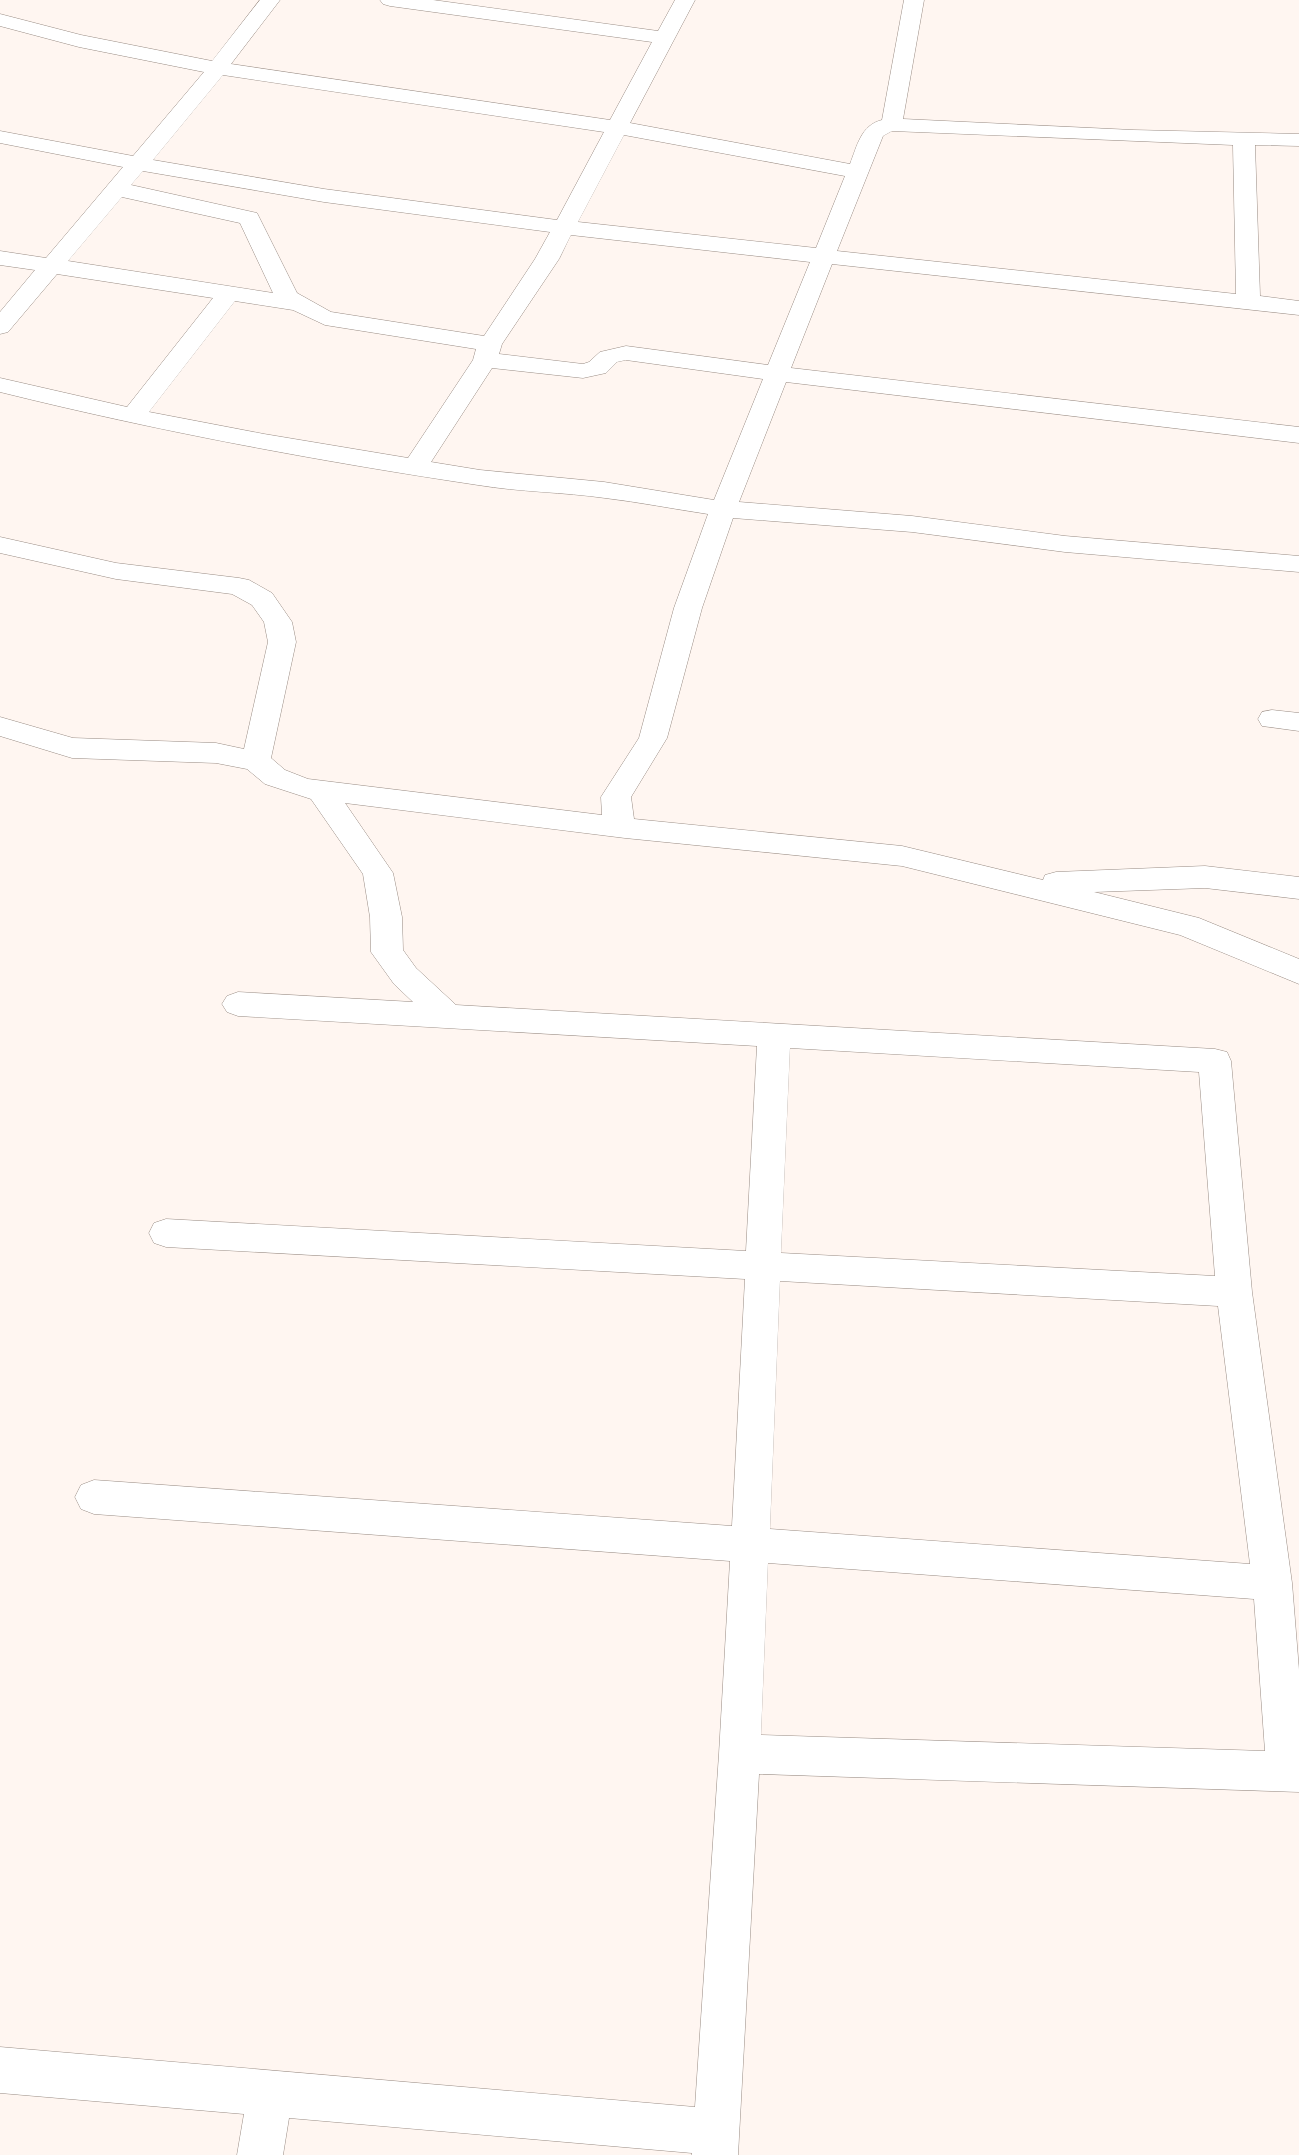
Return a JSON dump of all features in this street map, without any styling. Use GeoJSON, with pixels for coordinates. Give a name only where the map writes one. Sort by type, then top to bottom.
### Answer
{"type":"FeatureCollection","features":[{"type":"Feature","properties":{"kind":"street"},"geometry":{"type":"LineString","coordinates":[[0,327],[217,68],[270,0]]}},
{"type":"Feature","properties":{"kind":"street"},"geometry":{"type":"LineString","coordinates":[[390,0],[665,38]]}},
{"type":"Feature","properties":{"kind":"street"},"geometry":{"type":"LineString","coordinates":[[414,468],[547,259],[685,0]]}},
{"type":"Feature","properties":{"kind":"street"},"geometry":{"type":"LineString","coordinates":[[892,124],[914,0]]}},
{"type":"Feature","properties":{"kind":"street"},"geometry":{"type":"LineString","coordinates":[[0,20],[79,41],[217,68],[616,128],[857,172]]}},
{"type":"Feature","properties":{"kind":"street"},"geometry":{"type":"LineString","coordinates":[[625,828],[617,816],[616,797],[653,738],[688,608],[723,508],[873,133],[880,127],[892,124],[1299,140]]}},
{"type":"Feature","properties":{"kind":"street"},"geometry":{"type":"LineString","coordinates":[[0,137],[137,164],[369,202],[564,227],[1299,308]]}},
{"type":"Feature","properties":{"kind":"street"},"geometry":{"type":"LineString","coordinates":[[1244,139],[1248,302]]}},
{"type":"Feature","properties":{"kind":"street"},"geometry":{"type":"LineString","coordinates":[[117,189],[249,218],[287,297],[325,318],[488,352],[583,371],[597,368],[609,357],[626,353],[777,374],[1299,435]]}},
{"type":"Feature","properties":{"kind":"street"},"geometry":{"type":"LineString","coordinates":[[0,258],[301,304]]}},
{"type":"Feature","properties":{"kind":"street"},"geometry":{"type":"LineString","coordinates":[[133,416],[229,293]]}},
{"type":"Feature","properties":{"kind":"street"},"geometry":{"type":"LineString","coordinates":[[0,386],[133,416],[480,478],[604,490],[723,508],[912,524],[1065,544],[1299,564]]}},
{"type":"Feature","properties":{"kind":"street"},"geometry":{"type":"LineString","coordinates":[[0,545],[116,571],[239,586],[262,599],[278,622],[282,642],[256,761]]}},
{"type":"Feature","properties":{"kind":"street"},"geometry":{"type":"LineString","coordinates":[[0,726],[72,747],[216,753],[256,761],[275,777],[304,788],[625,828],[902,856],[1188,926],[1299,972]]}},
{"type":"Feature","properties":{"kind":"street"},"geometry":{"type":"LineString","coordinates":[[320,790],[378,873],[386,917],[387,952],[405,976],[448,1016]]}},
{"type":"Feature","properties":{"kind":"street"},"geometry":{"type":"LineString","coordinates":[[1017,885],[1205,877],[1299,888]]}},
{"type":"Feature","properties":{"kind":"street"},"geometry":{"type":"LineString","coordinates":[[238,1004],[1215,1061],[1234,1292],[1272,1583],[1293,1772],[740,1754]]}},
{"type":"Feature","properties":{"kind":"street"},"geometry":{"type":"LineString","coordinates":[[0,2070],[270,2093],[715,2143],[740,1754],[774,1035]]}},
{"type":"Feature","properties":{"kind":"street"},"geometry":{"type":"LineString","coordinates":[[166,1233],[1234,1292]]}},
{"type":"Feature","properties":{"kind":"street"},"geometry":{"type":"LineString","coordinates":[[94,1497],[1272,1583]]}},
{"type":"Feature","properties":{"kind":"street"},"geometry":{"type":"LineString","coordinates":[[260,2155],[270,2093]]}}]}
